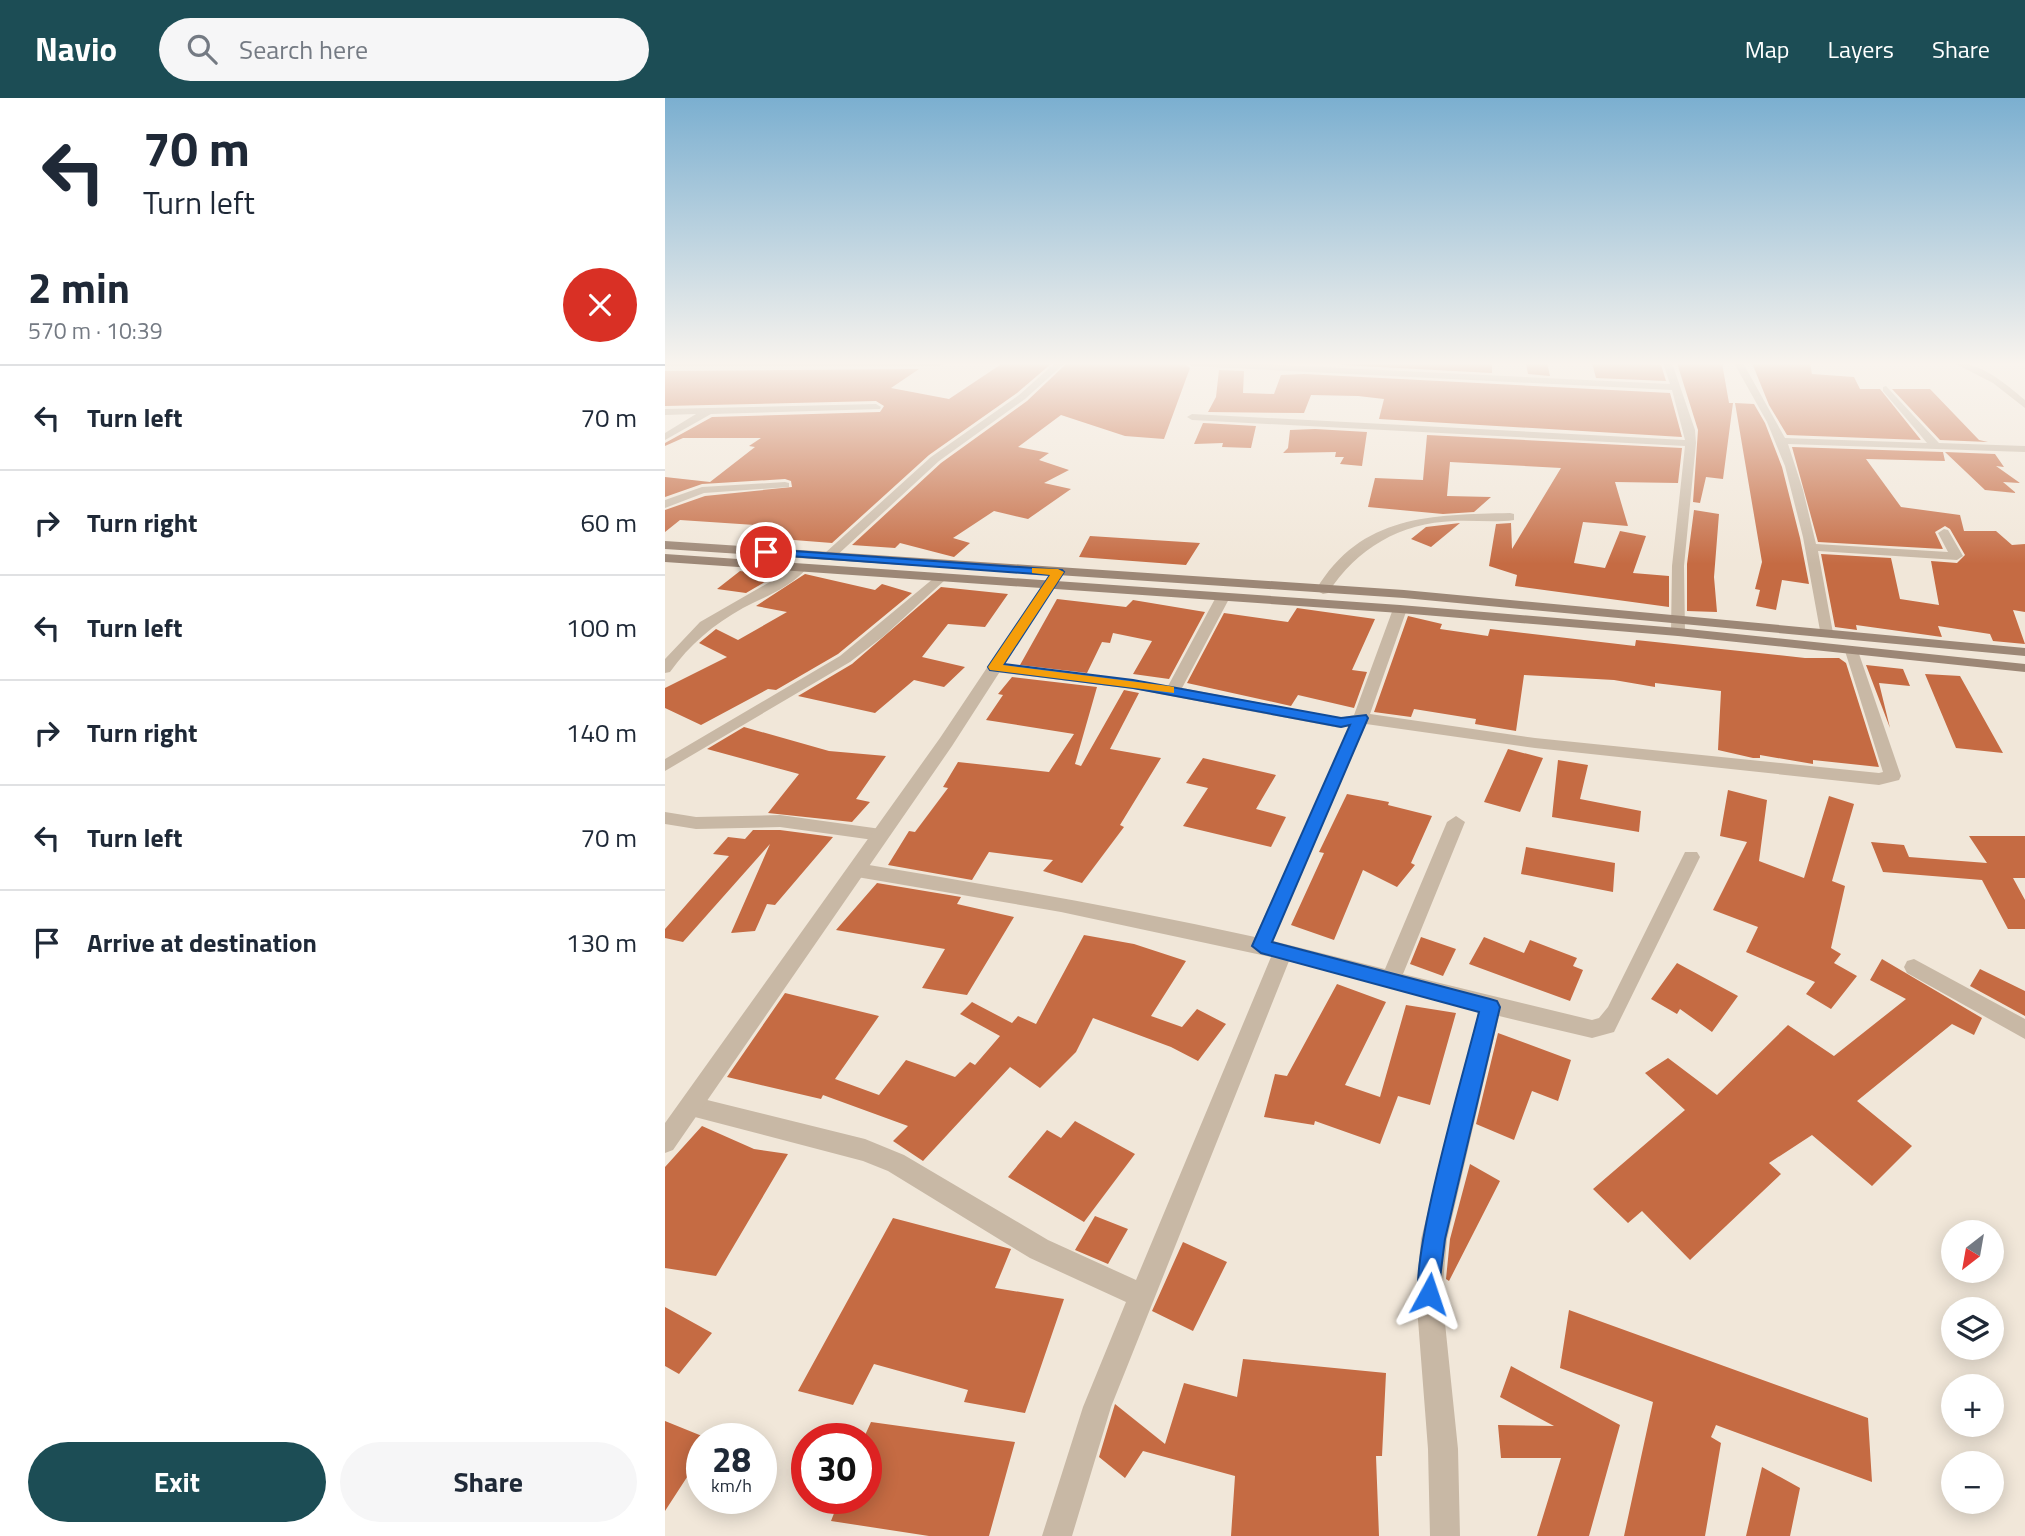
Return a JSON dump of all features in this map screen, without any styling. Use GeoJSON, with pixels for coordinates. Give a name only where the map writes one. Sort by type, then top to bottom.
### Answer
{"type":"FeatureCollection","features":[{"type":"Feature","properties":{"kind":"main road"},"geometry":{"type":"LineString","coordinates":[[665,545],[829,556],[1223,597],[1400,608],[1678,632],[2025,668]]}},
{"type":"Feature","properties":{"kind":"main road"},"geometry":{"type":"LineString","coordinates":[[665,558],[940,577],[1323,590],[1678,617],[2025,652]]}},
{"type":"Feature","properties":{"kind":"street"},"geometry":{"type":"LineString","coordinates":[[829,556],[935,459],[976,430]]}},
{"type":"Feature","properties":{"kind":"street"},"geometry":{"type":"LineString","coordinates":[[1444,430],[1691,443]]}},
{"type":"Feature","properties":{"kind":"street"},"geometry":{"type":"LineString","coordinates":[[1678,632],[1678,566],[1691,443],[1690,430]]}},
{"type":"Feature","properties":{"kind":"street"},"geometry":{"type":"LineString","coordinates":[[1775,430],[1799,492],[1812,547],[1826,633]]}},
{"type":"Feature","properties":{"kind":"street"},"geometry":{"type":"LineString","coordinates":[[1922,430],[1937,447]]}},
{"type":"Feature","properties":{"kind":"street"},"geometry":{"type":"LineString","coordinates":[[1781,442],[2025,449]]}},
{"type":"Feature","properties":{"kind":"street"},"geometry":{"type":"LineString","coordinates":[[665,504],[702,490],[785,485]]}},
{"type":"Feature","properties":{"kind":"street"},"geometry":{"type":"LineString","coordinates":[[1323,590],[1330,574],[1343,560],[1384,535],[1415,522],[1510,517]]}},
{"type":"Feature","properties":{"kind":"street"},"geometry":{"type":"LineString","coordinates":[[1812,547],[1957,556],[1944,533]]}},
{"type":"Feature","properties":{"kind":"street"},"geometry":{"type":"LineString","coordinates":[[665,669],[681,643],[707,623],[789,578],[801,568]]}},
{"type":"Feature","properties":{"kind":"street"},"geometry":{"type":"LineString","coordinates":[[665,765],[853,653],[940,577]]}},
{"type":"Feature","properties":{"kind":"street"},"geometry":{"type":"LineString","coordinates":[[665,1142],[857,870],[1054,579]]}},
{"type":"Feature","properties":{"kind":"street"},"geometry":{"type":"LineString","coordinates":[[1173,691],[1223,597]]}},
{"type":"Feature","properties":{"kind":"street"},"geometry":{"type":"LineString","coordinates":[[1057,1536],[1097,1407],[1142,1296],[1361,718],[1400,608]]}},
{"type":"Feature","properties":{"kind":"street"},"geometry":{"type":"LineString","coordinates":[[995,667],[1173,691],[1341,723],[1361,718],[1535,743],[1879,779],[1893,776],[1851,651]]}},
{"type":"Feature","properties":{"kind":"street"},"geometry":{"type":"LineString","coordinates":[[665,818],[696,824],[780,821],[881,835]]}},
{"type":"Feature","properties":{"kind":"street"},"geometry":{"type":"LineString","coordinates":[[1390,980],[1456,822]]}},
{"type":"Feature","properties":{"kind":"street"},"geometry":{"type":"LineString","coordinates":[[857,870],[1046,902],[1272,949],[1490,1007],[1592,1029],[1606,1026],[1691,857]]}},
{"type":"Feature","properties":{"kind":"street"},"geometry":{"type":"LineString","coordinates":[[1914,967],[2025,1030]]}},
{"type":"Feature","properties":{"kind":"street"},"geometry":{"type":"LineString","coordinates":[[1448,1535],[1429,1294],[1434,1239],[1490,1007]]}},
{"type":"Feature","properties":{"kind":"street"},"geometry":{"type":"LineString","coordinates":[[691,1106],[865,1150],[896,1163],[1029,1244],[1142,1296]]}},
{"type":"Feature","properties":{"kind":"building"},"geometry":{"type":"Polygon","coordinates":[[[688,430],[964,430],[929,455],[832,543],[744,536],[755,525],[680,520],[665,532],[665,510],[705,496],[792,487],[791,481],[785,479],[702,484],[665,497],[665,477],[710,482],[755,447],[749,446],[761,438],[683,438],[665,446],[665,443],[688,430]]]}},
{"type":"Feature","properties":{"kind":"building"},"geometry":{"type":"Polygon","coordinates":[[[987,430],[1041,430],[1018,447],[1049,453],[1039,460],[1069,470],[1044,483],[1071,489],[1028,519],[994,511],[953,538],[970,543],[954,557],[900,543],[895,548],[852,545],[941,463],[987,430]]]}},
{"type":"Feature","properties":{"kind":"building"},"geometry":{"type":"Polygon","coordinates":[[[1107,430],[1167,430],[1164,439],[1125,436],[1107,430]]]}},
{"type":"Feature","properties":{"kind":"building"},"geometry":{"type":"Polygon","coordinates":[[[1200,430],[1255,430],[1251,448],[1222,447],[1223,443],[1194,444],[1200,430]]]}},
{"type":"Feature","properties":{"kind":"building"},"geometry":{"type":"Polygon","coordinates":[[[1290,430],[1367,432],[1362,466],[1340,464],[1344,457],[1335,457],[1336,452],[1283,453],[1288,448],[1290,430]]]}},
{"type":"Feature","properties":{"kind":"building"},"geometry":{"type":"Polygon","coordinates":[[[1566,430],[1680,430],[1682,437],[1566,430]]]}},
{"type":"Feature","properties":{"kind":"building"},"geometry":{"type":"Polygon","coordinates":[[[1698,430],[1729,430],[1723,479],[1706,477],[1700,503],[1693,502],[1698,430]]]}},
{"type":"Feature","properties":{"kind":"building"},"geometry":{"type":"Polygon","coordinates":[[[1740,430],[1768,430],[1782,467],[1809,584],[1782,580],[1776,610],[1756,606],[1760,590],[1755,589],[1762,562],[1740,430]]]}},
{"type":"Feature","properties":{"kind":"building"},"geometry":{"type":"Polygon","coordinates":[[[1784,430],[1913,430],[1921,440],[1787,435],[1784,430]]]}},
{"type":"Feature","properties":{"kind":"building"},"geometry":{"type":"Polygon","coordinates":[[[1931,430],[1969,430],[1979,440],[1988,442],[1940,440],[1931,430]]]}},
{"type":"Feature","properties":{"kind":"building"},"geometry":{"type":"Polygon","coordinates":[[[1427,435],[1682,448],[1678,483],[1615,482],[1628,526],[1583,522],[1574,563],[1605,568],[1620,531],[1646,536],[1633,573],[1669,576],[1669,607],[1515,586],[1517,575],[1489,566],[1496,524],[1511,523],[1512,549],[1561,468],[1450,462],[1447,496],[1491,497],[1474,512],[1443,514],[1368,507],[1375,478],[1423,480],[1427,435]]]}},
{"type":"Feature","properties":{"kind":"building"},"geometry":{"type":"Polygon","coordinates":[[[1792,447],[1943,452],[1945,461],[1866,459],[1901,507],[1960,515],[1964,531],[1996,531],[2012,545],[2025,544],[2025,612],[2013,610],[2025,644],[1993,641],[1990,634],[1938,626],[1942,637],[1856,625],[1857,630],[1835,627],[1821,554],[1891,558],[1900,599],[1939,605],[1931,561],[1957,563],[1965,555],[1950,529],[1945,526],[1935,532],[1943,549],[1818,542],[1792,447]]]}},
{"type":"Feature","properties":{"kind":"building"},"geometry":{"type":"Polygon","coordinates":[[[1945,452],[1995,454],[2004,467],[1996,466],[2020,483],[2003,482],[2016,493],[1985,490],[1945,452]]]}},
{"type":"Feature","properties":{"kind":"building"},"geometry":{"type":"Polygon","coordinates":[[[1694,510],[1719,514],[1714,577],[1717,612],[1687,611],[1687,564],[1694,510]]]}},
{"type":"Feature","properties":{"kind":"building"},"geometry":{"type":"Polygon","coordinates":[[[1460,523],[1431,547],[1411,539],[1426,527],[1460,523]]]}},
{"type":"Feature","properties":{"kind":"building"},"geometry":{"type":"Polygon","coordinates":[[[1090,536],[1200,543],[1186,565],[1079,557],[1090,536]]]}},
{"type":"Feature","properties":{"kind":"building"},"geometry":{"type":"Polygon","coordinates":[[[740,571],[775,576],[746,593],[717,589],[740,571]]]}},
{"type":"Feature","properties":{"kind":"building"},"geometry":{"type":"Polygon","coordinates":[[[805,574],[875,590],[882,584],[912,593],[838,654],[776,690],[768,689],[701,725],[665,708],[665,688],[727,657],[699,643],[716,629],[738,640],[787,612],[756,606],[805,574]]]}},
{"type":"Feature","properties":{"kind":"building"},"geometry":{"type":"Polygon","coordinates":[[[941,587],[1008,594],[985,627],[948,624],[922,657],[965,667],[944,687],[914,680],[875,713],[798,696],[852,664],[941,587]]]}},
{"type":"Feature","properties":{"kind":"building"},"geometry":{"type":"Polygon","coordinates":[[[1057,599],[1126,607],[1133,600],[1205,612],[1169,679],[1133,674],[1152,641],[1113,633],[1110,643],[1102,642],[1087,673],[1020,665],[1057,599]]]}},
{"type":"Feature","properties":{"kind":"building"},"geometry":{"type":"Polygon","coordinates":[[[1297,608],[1375,619],[1352,670],[1367,672],[1354,708],[1298,695],[1291,706],[1187,683],[1224,613],[1288,622],[1297,608]]]}},
{"type":"Feature","properties":{"kind":"building"},"geometry":{"type":"Polygon","coordinates":[[[1408,616],[1442,624],[1440,629],[1488,636],[1490,629],[1635,646],[1636,640],[1805,658],[1839,658],[1846,663],[1879,767],[1813,760],[1813,764],[1760,755],[1760,758],[1753,758],[1718,750],[1721,691],[1655,683],[1655,687],[1614,680],[1524,675],[1516,731],[1475,724],[1476,719],[1414,709],[1411,717],[1374,712],[1408,616]]]}},
{"type":"Feature","properties":{"kind":"building"},"geometry":{"type":"Polygon","coordinates":[[[1866,665],[1903,669],[1910,686],[1879,683],[1890,728],[1866,665]]]}},
{"type":"Feature","properties":{"kind":"building"},"geometry":{"type":"Polygon","coordinates":[[[1925,674],[1960,676],[2003,753],[1956,748],[1925,674]]]}},
{"type":"Feature","properties":{"kind":"building"},"geometry":{"type":"Polygon","coordinates":[[[1012,677],[1097,687],[1075,764],[1081,766],[1124,690],[1139,693],[1110,749],[1161,758],[1120,825],[1124,827],[1082,883],[1043,871],[1053,860],[989,852],[972,880],[888,865],[909,831],[915,832],[948,788],[943,787],[958,762],[1049,772],[1074,734],[986,720],[1003,695],[998,694],[1012,677]]]}},
{"type":"Feature","properties":{"kind":"building"},"geometry":{"type":"Polygon","coordinates":[[[744,727],[829,751],[886,756],[856,799],[870,802],[852,822],[768,813],[799,774],[707,749],[744,727]]]}},
{"type":"Feature","properties":{"kind":"building"},"geometry":{"type":"Polygon","coordinates":[[[1508,749],[1543,758],[1520,812],[1484,802],[1508,749]]]}},
{"type":"Feature","properties":{"kind":"building"},"geometry":{"type":"Polygon","coordinates":[[[1203,758],[1276,775],[1256,809],[1286,817],[1271,847],[1183,826],[1208,788],[1186,783],[1203,758]]]}},
{"type":"Feature","properties":{"kind":"building"},"geometry":{"type":"Polygon","coordinates":[[[1558,760],[1588,765],[1580,799],[1641,811],[1639,832],[1552,817],[1558,760]]]}},
{"type":"Feature","properties":{"kind":"building"},"geometry":{"type":"Polygon","coordinates":[[[1728,790],[1767,800],[1759,861],[1804,878],[1829,796],[1854,804],[1832,881],[1845,886],[1831,948],[1841,954],[1834,963],[1857,976],[1831,1009],[1806,994],[1815,982],[1746,952],[1758,927],[1713,910],[1747,842],[1720,836],[1728,790]]]}},
{"type":"Feature","properties":{"kind":"building"},"geometry":{"type":"Polygon","coordinates":[[[1347,794],[1389,802],[1388,805],[1432,816],[1411,863],[1415,865],[1397,887],[1363,870],[1334,940],[1291,925],[1324,853],[1319,852],[1347,794]]]}},
{"type":"Feature","properties":{"kind":"building"},"geometry":{"type":"Polygon","coordinates":[[[753,830],[780,830],[833,837],[775,905],[767,904],[755,931],[731,933],[770,844],[683,942],[665,938],[665,929],[729,856],[713,854],[728,837],[745,839],[753,830]]]}},
{"type":"Feature","properties":{"kind":"building"},"geometry":{"type":"Polygon","coordinates":[[[1969,836],[2025,836],[2025,878],[2013,878],[2025,900],[2025,929],[2008,929],[1982,880],[1883,872],[1871,842],[1904,845],[1909,857],[1987,863],[1969,836]]]}},
{"type":"Feature","properties":{"kind":"building"},"geometry":{"type":"Polygon","coordinates":[[[1526,847],[1615,863],[1613,892],[1521,874],[1526,847]]]}},
{"type":"Feature","properties":{"kind":"building"},"geometry":{"type":"Polygon","coordinates":[[[877,883],[961,897],[957,904],[1014,917],[967,995],[922,988],[945,949],[836,930],[877,883]]]}},
{"type":"Feature","properties":{"kind":"building"},"geometry":{"type":"Polygon","coordinates":[[[1084,935],[1134,944],[1186,961],[1151,1016],[1182,1027],[1197,1009],[1226,1024],[1198,1061],[1171,1047],[1093,1018],[1076,1052],[1040,1088],[1010,1067],[923,1161],[893,1141],[908,1126],[823,1095],[821,1099],[727,1077],[785,993],[879,1016],[835,1079],[879,1095],[906,1060],[955,1077],[970,1062],[975,1065],[1000,1036],[960,1014],[972,1002],[1012,1023],[1018,1016],[1036,1024],[1084,935]]]}},
{"type":"Feature","properties":{"kind":"building"},"geometry":{"type":"Polygon","coordinates":[[[1421,937],[1456,949],[1443,976],[1410,964],[1421,937]]]}},
{"type":"Feature","properties":{"kind":"building"},"geometry":{"type":"Polygon","coordinates":[[[1484,937],[1524,953],[1530,940],[1577,958],[1573,966],[1583,970],[1570,1001],[1469,964],[1484,937]]]}},
{"type":"Feature","properties":{"kind":"building"},"geometry":{"type":"Polygon","coordinates":[[[1882,959],[1982,1018],[1974,1035],[1952,1024],[1857,1101],[1912,1146],[1872,1186],[1812,1135],[1769,1163],[1781,1174],[1690,1260],[1642,1211],[1628,1223],[1593,1189],[1685,1110],[1645,1073],[1668,1058],[1717,1095],[1788,1025],[1834,1056],[1906,999],[1870,980],[1882,959]]]}},
{"type":"Feature","properties":{"kind":"building"},"geometry":{"type":"Polygon","coordinates":[[[1677,963],[1738,996],[1712,1032],[1680,1009],[1677,1014],[1651,999],[1677,963]]]}},
{"type":"Feature","properties":{"kind":"building"},"geometry":{"type":"Polygon","coordinates":[[[1980,969],[2025,991],[2025,1016],[1970,986],[1980,969]]]}},
{"type":"Feature","properties":{"kind":"building"},"geometry":{"type":"Polygon","coordinates":[[[1337,984],[1386,1002],[1345,1085],[1380,1097],[1406,1005],[1456,1013],[1430,1105],[1398,1096],[1380,1144],[1315,1121],[1314,1125],[1264,1117],[1275,1074],[1287,1076],[1337,984]]]}},
{"type":"Feature","properties":{"kind":"building"},"geometry":{"type":"Polygon","coordinates":[[[1498,1033],[1571,1060],[1558,1101],[1532,1091],[1514,1140],[1476,1124],[1498,1033]]]}},
{"type":"Feature","properties":{"kind":"building"},"geometry":{"type":"Polygon","coordinates":[[[1075,1121],[1135,1154],[1084,1222],[1008,1177],[1047,1130],[1061,1138],[1075,1121]]]}},
{"type":"Feature","properties":{"kind":"building"},"geometry":{"type":"Polygon","coordinates":[[[702,1126],[754,1149],[788,1154],[716,1276],[665,1268],[665,1167],[702,1126]]]}},
{"type":"Feature","properties":{"kind":"building"},"geometry":{"type":"Polygon","coordinates":[[[1470,1164],[1500,1181],[1449,1281],[1446,1279],[1450,1239],[1470,1164]]]}},
{"type":"Feature","properties":{"kind":"building"},"geometry":{"type":"Polygon","coordinates":[[[1095,1216],[1128,1229],[1108,1264],[1075,1250],[1095,1216]]]}},
{"type":"Feature","properties":{"kind":"building"},"geometry":{"type":"Polygon","coordinates":[[[893,1218],[1011,1249],[995,1288],[1064,1299],[1025,1413],[964,1402],[968,1390],[874,1364],[853,1405],[798,1391],[893,1218]]]}},
{"type":"Feature","properties":{"kind":"building"},"geometry":{"type":"Polygon","coordinates":[[[1183,1242],[1227,1262],[1193,1331],[1152,1311],[1183,1242]]]}},
{"type":"Feature","properties":{"kind":"building"},"geometry":{"type":"Polygon","coordinates":[[[665,1307],[712,1333],[679,1374],[665,1366],[665,1307]]]}},
{"type":"Feature","properties":{"kind":"building"},"geometry":{"type":"Polygon","coordinates":[[[1569,1310],[1868,1418],[1872,1482],[1716,1425],[1711,1437],[1721,1443],[1705,1536],[1624,1536],[1653,1402],[1560,1368],[1569,1310]]]}},
{"type":"Feature","properties":{"kind":"building"},"geometry":{"type":"Polygon","coordinates":[[[1243,1359],[1386,1373],[1382,1456],[1376,1456],[1379,1536],[1231,1536],[1235,1476],[1143,1451],[1125,1478],[1099,1457],[1115,1404],[1165,1444],[1184,1383],[1237,1397],[1243,1359]]]}},
{"type":"Feature","properties":{"kind":"building"},"geometry":{"type":"Polygon","coordinates":[[[1511,1366],[1620,1425],[1589,1536],[1537,1536],[1561,1458],[1501,1458],[1498,1425],[1554,1426],[1500,1397],[1511,1366]]]}},
{"type":"Feature","properties":{"kind":"building"},"geometry":{"type":"Polygon","coordinates":[[[665,1421],[686,1430],[686,1479],[665,1511],[665,1421]]]}},
{"type":"Feature","properties":{"kind":"building"},"geometry":{"type":"Polygon","coordinates":[[[882,1424],[1015,1442],[989,1536],[929,1536],[831,1521],[834,1514],[882,1514],[882,1424]]]}},
{"type":"Feature","properties":{"kind":"building"},"geometry":{"type":"Polygon","coordinates":[[[1762,1467],[1800,1488],[1790,1536],[1746,1536],[1762,1467]]]}},
{"type":"Feature","properties":{"kind":"slow traffic"},"geometry":{"type":"LineString","coordinates":[[1036,571],[1058,572],[995,667],[1169,690]]}},
{"type":"Feature","properties":{"kind":"route"},"geometry":{"type":"LineString","coordinates":[[766,552],[1058,572],[995,667],[1133,684],[1341,723],[1361,718],[1261,946],[1490,1007],[1434,1239],[1429,1294]]}}]}
